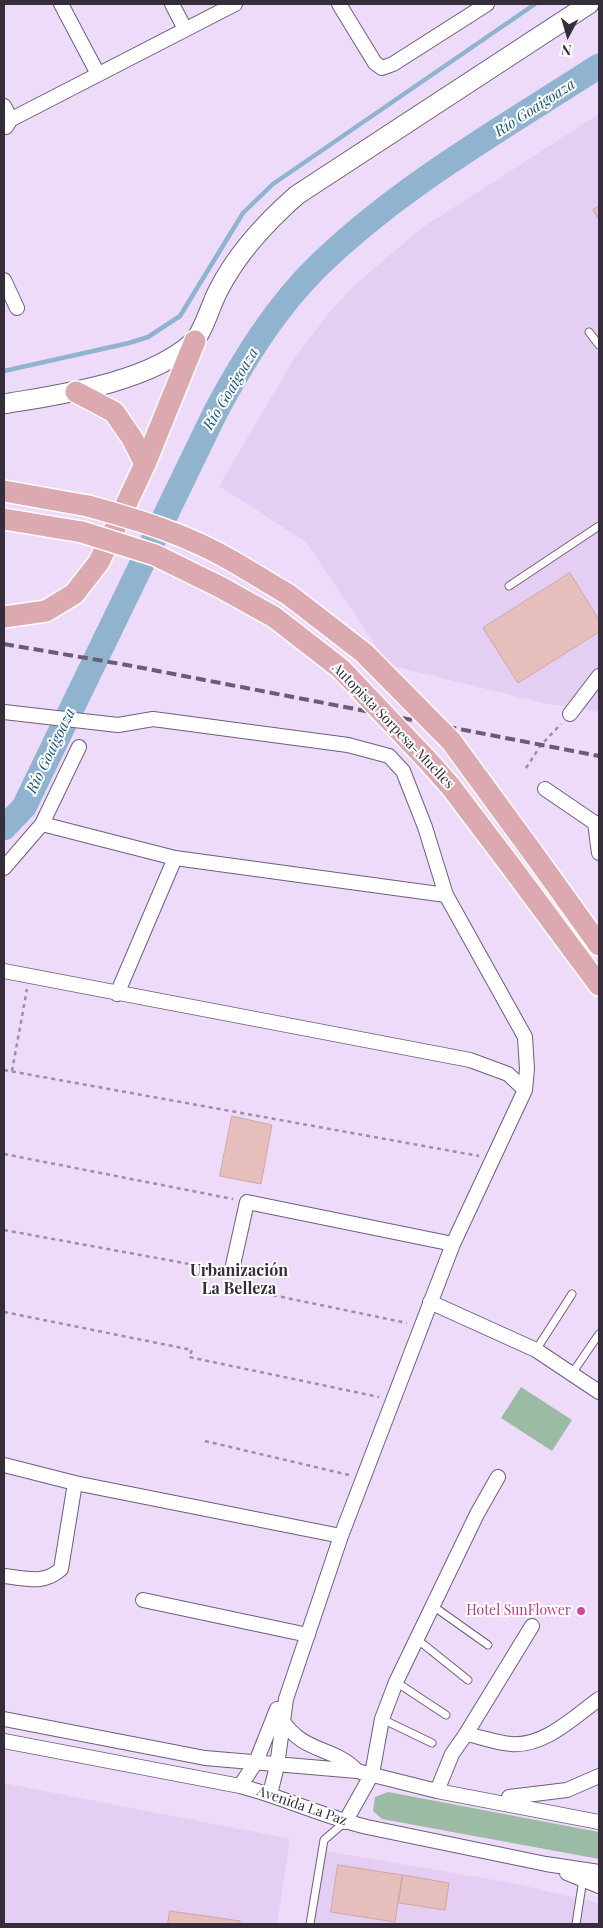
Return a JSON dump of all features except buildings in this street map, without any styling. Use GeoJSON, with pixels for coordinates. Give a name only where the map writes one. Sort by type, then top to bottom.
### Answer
{"type":"FeatureCollection","features":[{"type":"Feature","properties":{"kind":"main road"},"geometry":{"type":"LineString","coordinates":[[4,617],[46,611],[74,594],[99,562],[146,464],[195,341],[218,290],[265,222],[297,194],[589,4]]}},
{"type":"Feature","properties":{"kind":"main road"},"geometry":{"type":"LineString","coordinates":[[4,404],[76,392],[156,367],[195,341]]}},
{"type":"Feature","properties":{"kind":"main road"},"geometry":{"type":"LineString","coordinates":[[76,392],[114,412],[132,438],[146,464]]}},
{"type":"Feature","properties":{"kind":"main road","name":"Autopista Sorpesa-Muelles"},"geometry":{"type":"LineString","coordinates":[[4,491],[88,506],[137,519],[203,544],[289,595],[364,653],[451,741],[599,945]]}},
{"type":"Feature","properties":{"kind":"main road","name":"Autopista Sorpesa-Muelles"},"geometry":{"type":"LineString","coordinates":[[4,519],[82,532],[155,555],[220,587],[274,617],[341,669],[430,762],[451,787],[599,985]]}},
{"type":"Feature","properties":{"kind":"street"},"geometry":{"type":"LineString","coordinates":[[61,4],[98,74]]}},
{"type":"Feature","properties":{"kind":"street"},"geometry":{"type":"LineString","coordinates":[[172,4],[185,30]]}},
{"type":"Feature","properties":{"kind":"street"},"geometry":{"type":"LineString","coordinates":[[4,106],[6,124],[98,74],[235,4]]}},
{"type":"Feature","properties":{"kind":"street"},"geometry":{"type":"LineString","coordinates":[[340,4],[375,63],[382,68],[393,64],[487,4]]}},
{"type":"Feature","properties":{"kind":"street"},"geometry":{"type":"LineString","coordinates":[[4,280],[17,308]]}},
{"type":"Feature","properties":{"kind":"street"},"geometry":{"type":"LineString","coordinates":[[570,714],[599,676]]}},
{"type":"Feature","properties":{"kind":"street"},"geometry":{"type":"LineString","coordinates":[[4,712],[118,725],[153,719],[348,745],[389,756],[403,770],[425,827],[446,895],[525,1037],[527,1069],[525,1090],[453,1244],[341,1536],[286,1699],[277,1766],[270,1794]]}},
{"type":"Feature","properties":{"kind":"street"},"geometry":{"type":"LineString","coordinates":[[4,868],[42,824],[79,747]]}},
{"type":"Feature","properties":{"kind":"street"},"geometry":{"type":"LineString","coordinates":[[545,789],[597,823],[599,853]]}},
{"type":"Feature","properties":{"kind":"street"},"geometry":{"type":"LineString","coordinates":[[42,824],[175,858],[446,895]]}},
{"type":"Feature","properties":{"kind":"street"},"geometry":{"type":"LineString","coordinates":[[117,994],[175,858]]}},
{"type":"Feature","properties":{"kind":"street"},"geometry":{"type":"LineString","coordinates":[[4,972],[470,1060],[508,1074],[525,1090]]}},
{"type":"Feature","properties":{"kind":"street"},"geometry":{"type":"LineString","coordinates":[[233,1265],[247,1202],[453,1244]]}},
{"type":"Feature","properties":{"kind":"street"},"geometry":{"type":"LineString","coordinates":[[430,1302],[536,1350],[573,1372],[599,1392]]}},
{"type":"Feature","properties":{"kind":"street"},"geometry":{"type":"LineString","coordinates":[[4,1465],[75,1483],[341,1536]]}},
{"type":"Feature","properties":{"kind":"street"},"geometry":{"type":"LineString","coordinates":[[345,1822],[372,1774],[382,1719],[396,1682],[498,1477]]}},
{"type":"Feature","properties":{"kind":"street"},"geometry":{"type":"LineString","coordinates":[[4,1576],[38,1580],[53,1577],[61,1569],[75,1483]]}},
{"type":"Feature","properties":{"kind":"street"},"geometry":{"type":"LineString","coordinates":[[144,1600],[308,1635]]}},
{"type":"Feature","properties":{"kind":"street"},"geometry":{"type":"LineString","coordinates":[[437,1791],[452,1754],[532,1626]]}},
{"type":"Feature","properties":{"kind":"street"},"geometry":{"type":"LineString","coordinates":[[240,1786],[256,1762],[278,1708],[286,1699]]}},
{"type":"Feature","properties":{"kind":"street"},"geometry":{"type":"LineString","coordinates":[[466,1734],[510,1744],[528,1744],[541,1739],[599,1699]]}},
{"type":"Feature","properties":{"kind":"street","name":"Avenida La Paz"},"geometry":{"type":"LineString","coordinates":[[4,1719],[206,1758],[256,1762],[277,1766],[356,1771],[437,1791],[599,1822]]}},
{"type":"Feature","properties":{"kind":"street"},"geometry":{"type":"LineString","coordinates":[[282,1720],[288,1730],[308,1746],[342,1758],[356,1771]]}},
{"type":"Feature","properties":{"kind":"street","name":"Avenida La Paz"},"geometry":{"type":"LineString","coordinates":[[4,1741],[240,1786],[270,1794],[345,1822],[546,1864],[599,1872]]}},
{"type":"Feature","properties":{"kind":"street"},"geometry":{"type":"LineString","coordinates":[[461,1795],[518,1798],[543,1795],[566,1790],[599,1776]]}},
{"type":"Feature","properties":{"kind":"street"},"geometry":{"type":"LineString","coordinates":[[546,1864],[599,1886]]}},
{"type":"Feature","properties":{"kind":"lane"},"geometry":{"type":"LineString","coordinates":[[589,332],[599,345]]}},
{"type":"Feature","properties":{"kind":"lane"},"geometry":{"type":"LineString","coordinates":[[509,586],[599,526]]}},
{"type":"Feature","properties":{"kind":"lane"},"geometry":{"type":"LineString","coordinates":[[536,1350],[572,1294]]}},
{"type":"Feature","properties":{"kind":"lane"},"geometry":{"type":"LineString","coordinates":[[573,1372],[599,1334]]}},
{"type":"Feature","properties":{"kind":"lane"},"geometry":{"type":"LineString","coordinates":[[433,1606],[488,1645]]}},
{"type":"Feature","properties":{"kind":"lane"},"geometry":{"type":"LineString","coordinates":[[418,1640],[468,1680]]}},
{"type":"Feature","properties":{"kind":"lane"},"geometry":{"type":"LineString","coordinates":[[396,1682],[446,1715]]}},
{"type":"Feature","properties":{"kind":"lane"},"geometry":{"type":"LineString","coordinates":[[382,1719],[432,1743]]}},
{"type":"Feature","properties":{"kind":"lane"},"geometry":{"type":"LineString","coordinates":[[310,1924],[324,1840],[345,1822]]}},
{"type":"Feature","properties":{"kind":"lane"},"geometry":{"type":"LineString","coordinates":[[576,1924],[582,1879]]}},
{"type":"Feature","properties":{"kind":"path"},"geometry":{"type":"LineString","coordinates":[[526,768],[541,745],[570,714]]}},
{"type":"Feature","properties":{"kind":"path"},"geometry":{"type":"LineString","coordinates":[[12,1072],[29,978]]}},
{"type":"Feature","properties":{"kind":"path"},"geometry":{"type":"LineString","coordinates":[[4,1070],[492,1159]]}},
{"type":"Feature","properties":{"kind":"path"},"geometry":{"type":"LineString","coordinates":[[4,1154],[247,1202]]}},
{"type":"Feature","properties":{"kind":"path"},"geometry":{"type":"LineString","coordinates":[[4,1230],[206,1267]]}},
{"type":"Feature","properties":{"kind":"path"},"geometry":{"type":"LineString","coordinates":[[234,1288],[421,1327]]}},
{"type":"Feature","properties":{"kind":"path"},"geometry":{"type":"LineString","coordinates":[[4,1312],[192,1350],[189,1357],[393,1400]]}},
{"type":"Feature","properties":{"kind":"path"},"geometry":{"type":"LineString","coordinates":[[205,1442],[363,1479]]}},
{"type":"Feature","properties":{"kind":"shaded area"},"geometry":{"type":"Polygon","coordinates":[[[599,114],[599,712],[543,703],[389,665],[306,542],[219,486],[294,359],[332,309],[358,282],[422,228],[599,114]]]}},
{"type":"Feature","properties":{"kind":"shaded area"},"geometry":{"type":"Polygon","coordinates":[[[4,1783],[290,1839],[277,1924],[4,1924],[4,1783]]]}},
{"type":"Feature","properties":{"kind":"shaded area"},"geometry":{"type":"Polygon","coordinates":[[[325,1851],[507,1882],[599,1903],[599,1924],[314,1924],[325,1851]]]}},
{"type":"Feature","properties":{"kind":"green space"},"geometry":{"type":"Polygon","coordinates":[[[521,1387],[572,1420],[552,1451],[501,1418],[521,1387]]]}},
{"type":"Feature","properties":{"kind":"green space"},"geometry":{"type":"Polygon","coordinates":[[[388,1792],[599,1832],[599,1859],[382,1819],[373,1811],[375,1797],[388,1792]]]}},
{"type":"Feature","properties":{"kind":"waterway"},"geometry":{"type":"LineString","coordinates":[[4,371],[129,343],[148,337],[180,316],[243,213],[273,184],[535,4]]}},
{"type":"Feature","properties":{"kind":"waterway","name":"Río Goaigoaza"},"geometry":{"type":"LineString","coordinates":[[4,828],[24,807],[216,411],[262,334],[288,299],[318,266],[383,210],[453,159],[599,66]]}},
{"type":"Feature","properties":{"kind":"railway"},"geometry":{"type":"LineString","coordinates":[[4,644],[127,665],[599,756]]}},
{"type":"Feature","properties":{"kind":"place","name":"Hotel SunFlower"},"geometry":{"type":"Point","coordinates":[581,1611]}},
{"type":"Feature","properties":{"kind":"district","name":"Urbanización La Belleza"},"geometry":{"type":"Point","coordinates":[239,1280]}}]}
